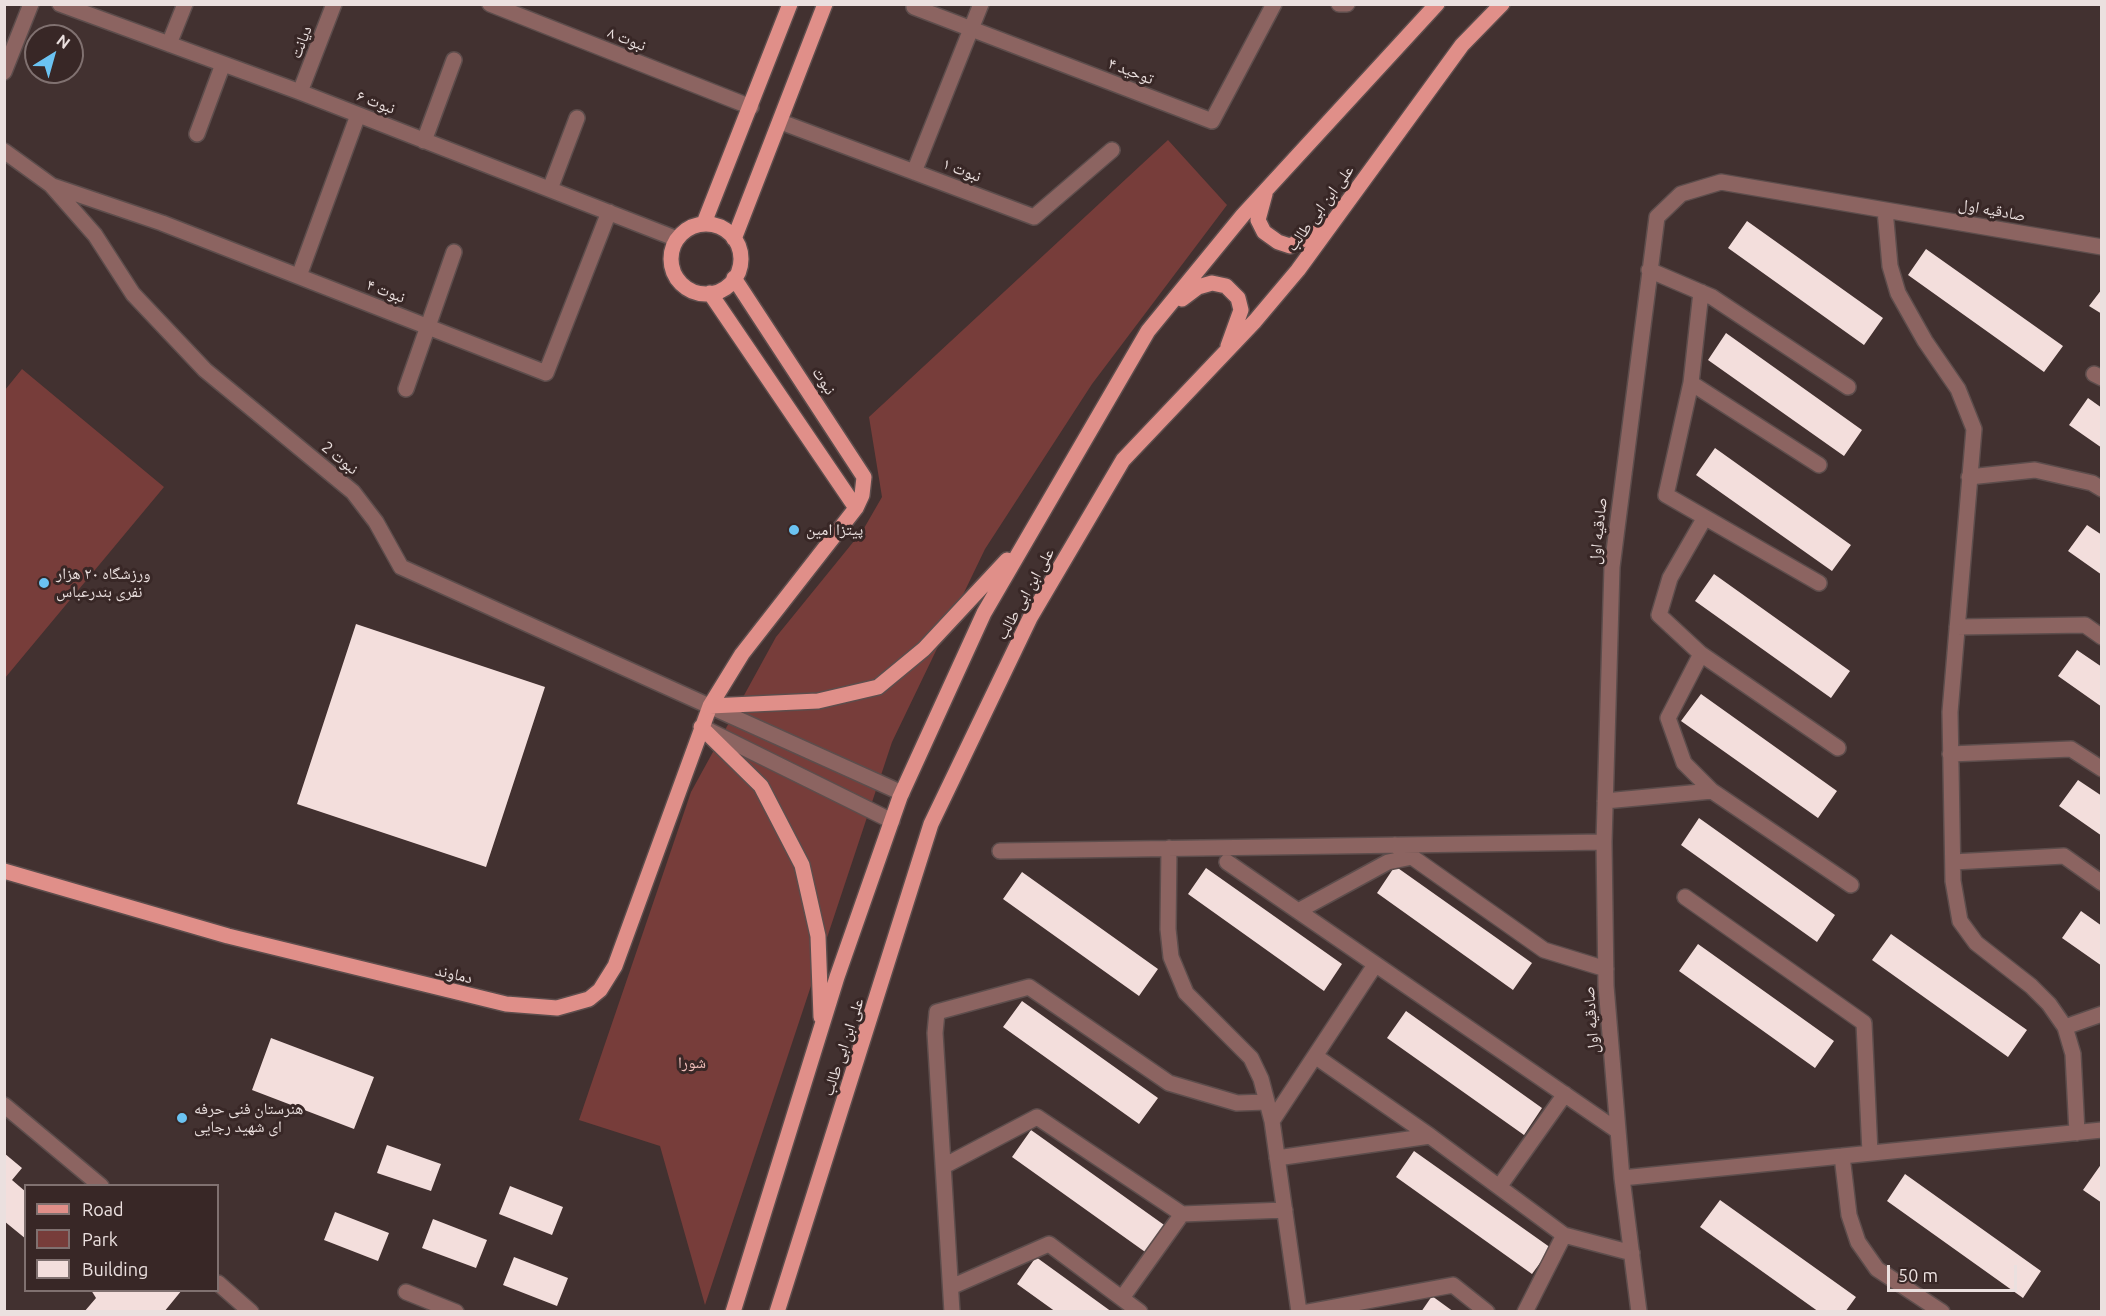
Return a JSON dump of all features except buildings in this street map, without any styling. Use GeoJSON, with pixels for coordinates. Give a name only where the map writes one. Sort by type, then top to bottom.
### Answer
{"type":"FeatureCollection","features":[{"type":"Feature","properties":{"kind":"main road"},"geometry":{"type":"LineString","coordinates":[[704,223],[790,4]]}},
{"type":"Feature","properties":{"kind":"main road"},"geometry":{"type":"LineString","coordinates":[[734,239],[825,4]]}},
{"type":"Feature","properties":{"kind":"main road","name":"علی ابن ابی طالب"},"geometry":{"type":"LineString","coordinates":[[733,1311],[822,1029],[902,793],[984,613],[1148,331],[1267,189],[1437,4]]}},
{"type":"Feature","properties":{"kind":"main road","name":"علی ابن ابی طالب"},"geometry":{"type":"LineString","coordinates":[[777,1311],[931,824],[1030,618],[1123,460],[1263,313],[1462,45],[1502,4]]}},
{"type":"Feature","properties":{"kind":"main road"},"geometry":{"type":"LineString","coordinates":[[1267,189],[1258,220],[1264,232],[1278,242],[1290,246],[1329,227]]}},
{"type":"Feature","properties":{"kind":"main road"},"geometry":{"type":"LineString","coordinates":[[704,223],[719,226],[734,239],[741,258],[734,278],[723,290],[710,294],[696,293],[684,286],[675,276],[671,263],[672,249],[677,239],[689,227],[704,223]]}},
{"type":"Feature","properties":{"kind":"main road","name":"نبوت"},"geometry":{"type":"LineString","coordinates":[[710,706],[742,654],[856,508],[862,495],[864,477],[734,278]]}},
{"type":"Feature","properties":{"kind":"main road"},"geometry":{"type":"LineString","coordinates":[[1162,315],[1198,287],[1212,283],[1226,286],[1238,298],[1241,310],[1233,336],[1222,357]]}},
{"type":"Feature","properties":{"kind":"main road"},"geometry":{"type":"LineString","coordinates":[[710,294],[856,508]]}},
{"type":"Feature","properties":{"kind":"main road"},"geometry":{"type":"LineString","coordinates":[[710,706],[818,701],[878,687],[924,649],[1025,541]]}},
{"type":"Feature","properties":{"kind":"main road","name":"دماوند"},"geometry":{"type":"LineString","coordinates":[[4,871],[228,936],[422,985],[506,1004],[558,1008],[575,1005],[600,990],[615,966],[710,706]]}},
{"type":"Feature","properties":{"kind":"main road"},"geometry":{"type":"LineString","coordinates":[[701,727],[761,786],[802,865],[818,936],[822,1029]]}},
{"type":"Feature","properties":{"kind":"street"},"geometry":{"type":"LineString","coordinates":[[4,72],[31,4]]}},
{"type":"Feature","properties":{"kind":"street","name":"نبوت ۶"},"geometry":{"type":"LineString","coordinates":[[60,4],[300,92],[677,239]]}},
{"type":"Feature","properties":{"kind":"street"},"geometry":{"type":"LineString","coordinates":[[169,44],[185,4]]}},
{"type":"Feature","properties":{"kind":"street","name":"دیانت"},"geometry":{"type":"LineString","coordinates":[[300,92],[334,4]]}},
{"type":"Feature","properties":{"kind":"street","name":"نبوت ۸"},"geometry":{"type":"LineString","coordinates":[[490,4],[751,107]]}},
{"type":"Feature","properties":{"kind":"street"},"geometry":{"type":"LineString","coordinates":[[914,172],[981,4]]}},
{"type":"Feature","properties":{"kind":"street","name":"توحید ۴"},"geometry":{"type":"LineString","coordinates":[[914,7],[971,31],[1212,121],[1274,4]]}},
{"type":"Feature","properties":{"kind":"street"},"geometry":{"type":"LineString","coordinates":[[424,141],[454,60]]}},
{"type":"Feature","properties":{"kind":"street"},"geometry":{"type":"LineString","coordinates":[[197,134],[223,64]]}},
{"type":"Feature","properties":{"kind":"street"},"geometry":{"type":"LineString","coordinates":[[299,276],[358,115]]}},
{"type":"Feature","properties":{"kind":"street"},"geometry":{"type":"LineString","coordinates":[[550,189],[577,118]]}},
{"type":"Feature","properties":{"kind":"street","name":"نبوت ۱"},"geometry":{"type":"LineString","coordinates":[[780,122],[1034,217],[1112,150]]}},
{"type":"Feature","properties":{"kind":"street","name":"نبوت 2"},"geometry":{"type":"LineString","coordinates":[[4,151],[51,185],[95,235],[133,294],[205,370],[353,492],[376,522],[401,567],[902,793]]}},
{"type":"Feature","properties":{"kind":"street","name":"صادقیه اول"},"geometry":{"type":"LineString","coordinates":[[1639,1311],[1618,1131],[1606,969],[1604,842],[1612,567],[1657,217],[1681,194],[1721,182],[2102,247]]}},
{"type":"Feature","properties":{"kind":"street","name":"نبوت ۴"},"geometry":{"type":"LineString","coordinates":[[51,185],[162,223],[546,373],[609,212]]}},
{"type":"Feature","properties":{"kind":"street"},"geometry":{"type":"LineString","coordinates":[[1885,210],[1890,266],[1898,293],[1925,340],[1958,389],[1974,429],[1950,712],[1953,881],[1960,921],[1976,943],[2031,986],[2066,1027],[2073,1054],[2077,1133]]}},
{"type":"Feature","properties":{"kind":"street"},"geometry":{"type":"LineString","coordinates":[[406,389],[454,252]]}},
{"type":"Feature","properties":{"kind":"street"},"geometry":{"type":"LineString","coordinates":[[1649,270],[1701,292],[1848,387]]}},
{"type":"Feature","properties":{"kind":"street"},"geometry":{"type":"LineString","coordinates":[[1701,292],[1691,383],[1666,495],[1704,519],[1819,583]]}},
{"type":"Feature","properties":{"kind":"street"},"geometry":{"type":"LineString","coordinates":[[1691,383],[1819,465]]}},
{"type":"Feature","properties":{"kind":"street"},"geometry":{"type":"LineString","coordinates":[[1969,477],[2035,470],[2092,483],[2102,489]]}},
{"type":"Feature","properties":{"kind":"street"},"geometry":{"type":"LineString","coordinates":[[1704,519],[1670,578],[1659,615],[1701,654],[1838,748]]}},
{"type":"Feature","properties":{"kind":"street"},"geometry":{"type":"LineString","coordinates":[[1957,627],[2085,626],[2102,637]]}},
{"type":"Feature","properties":{"kind":"street"},"geometry":{"type":"LineString","coordinates":[[1701,654],[1668,718],[1684,763],[1712,791],[1851,885]]}},
{"type":"Feature","properties":{"kind":"street"},"geometry":{"type":"LineString","coordinates":[[701,727],[892,821]]}},
{"type":"Feature","properties":{"kind":"street"},"geometry":{"type":"LineString","coordinates":[[1950,754],[2071,749],[2102,769]]}},
{"type":"Feature","properties":{"kind":"street"},"geometry":{"type":"LineString","coordinates":[[1605,801],[1712,791]]}},
{"type":"Feature","properties":{"kind":"street"},"geometry":{"type":"LineString","coordinates":[[1000,851],[1604,842]]}},
{"type":"Feature","properties":{"kind":"street"},"geometry":{"type":"LineString","coordinates":[[1395,845],[1544,950],[1606,969]]}},
{"type":"Feature","properties":{"kind":"street"},"geometry":{"type":"LineString","coordinates":[[1169,848],[1168,930],[1171,957],[1186,993],[1251,1058],[1261,1079],[1272,1121],[1299,1311]]}},
{"type":"Feature","properties":{"kind":"street"},"geometry":{"type":"LineString","coordinates":[[1953,862],[2064,856],[2102,883]]}},
{"type":"Feature","properties":{"kind":"street"},"geometry":{"type":"LineString","coordinates":[[1298,911],[1388,862],[1412,857]]}},
{"type":"Feature","properties":{"kind":"street"},"geometry":{"type":"LineString","coordinates":[[1227,862],[1618,1131]]}},
{"type":"Feature","properties":{"kind":"street"},"geometry":{"type":"LineString","coordinates":[[1685,897],[1864,1023],[1870,1153]]}},
{"type":"Feature","properties":{"kind":"street"},"geometry":{"type":"LineString","coordinates":[[1272,1121],[1375,965]]}},
{"type":"Feature","properties":{"kind":"street"},"geometry":{"type":"LineString","coordinates":[[952,1311],[935,1033],[937,1012],[1029,987],[1169,1083],[1237,1103],[1267,1102]]}},
{"type":"Feature","properties":{"kind":"street"},"geometry":{"type":"LineString","coordinates":[[2066,1027],[2102,1014]]}},
{"type":"Feature","properties":{"kind":"street"},"geometry":{"type":"LineString","coordinates":[[1315,1056],[1430,1136],[1564,1235],[1632,1252]]}},
{"type":"Feature","properties":{"kind":"street"},"geometry":{"type":"LineString","coordinates":[[1499,1187],[1565,1094]]}},
{"type":"Feature","properties":{"kind":"street"},"geometry":{"type":"LineString","coordinates":[[4,1105],[100,1184]]}},
{"type":"Feature","properties":{"kind":"street"},"geometry":{"type":"LineString","coordinates":[[944,1166],[1037,1117],[1182,1214],[1285,1210]]}},
{"type":"Feature","properties":{"kind":"street"},"geometry":{"type":"LineString","coordinates":[[1622,1178],[2102,1130]]}},
{"type":"Feature","properties":{"kind":"street"},"geometry":{"type":"LineString","coordinates":[[1277,1158],[1430,1136]]}},
{"type":"Feature","properties":{"kind":"street"},"geometry":{"type":"LineString","coordinates":[[1842,1156],[1849,1215],[1858,1242],[1877,1269],[1942,1311]]}},
{"type":"Feature","properties":{"kind":"street"},"geometry":{"type":"LineString","coordinates":[[1122,1298],[1182,1214]]}},
{"type":"Feature","properties":{"kind":"street"},"geometry":{"type":"LineString","coordinates":[[1525,1311],[1564,1235]]}},
{"type":"Feature","properties":{"kind":"street"},"geometry":{"type":"LineString","coordinates":[[951,1287],[1049,1244],[1140,1311]]}},
{"type":"Feature","properties":{"kind":"street"},"geometry":{"type":"LineString","coordinates":[[219,1285],[251,1311]]}},
{"type":"Feature","properties":{"kind":"street"},"geometry":{"type":"LineString","coordinates":[[1307,1311],[1453,1285],[1487,1311]]}},
{"type":"Feature","properties":{"kind":"street"},"geometry":{"type":"LineString","coordinates":[[406,1292],[456,1311]]}},
{"type":"Feature","properties":{"kind":"green space","name":"شورا"},"geometry":{"type":"Polygon","coordinates":[[[1168,140],[1227,205],[1092,384],[985,549],[892,742],[705,1305],[660,1146],[579,1120],[691,792],[776,637],[863,530],[882,497],[869,417],[1168,140]]]}},
{"type":"Feature","properties":{"kind":"green space","name":"ورزشگاه ۲۰ هزار نفری بندرعباس"},"geometry":{"type":"Polygon","coordinates":[[[22,369],[164,487],[5,678],[5,390],[22,369]]]}},
{"type":"Feature","properties":{"kind":"place","name":"پیتزا امین"},"geometry":{"type":"Point","coordinates":[794,530]}},
{"type":"Feature","properties":{"kind":"place","name":"ورزشگاه ۲۰ هزار نفری بندرعباس"},"geometry":{"type":"Point","coordinates":[44,583]}},
{"type":"Feature","properties":{"kind":"place","name":"هنرستان فنی حرفه ای شهید رجایی"},"geometry":{"type":"Point","coordinates":[182,1118]}}]}
